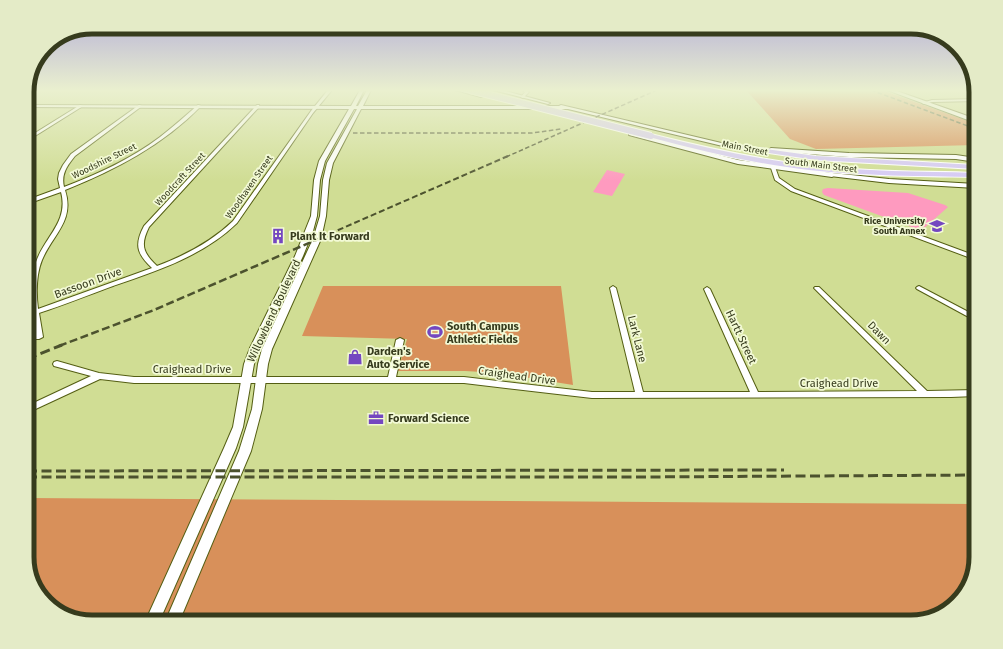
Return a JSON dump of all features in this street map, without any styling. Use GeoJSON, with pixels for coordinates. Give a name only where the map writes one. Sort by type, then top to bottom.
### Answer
{"type":"FeatureCollection","features":[{"type":"Feature","properties":{"kind":"highway","name":"Main Street"},"geometry":{"type":"LineString","coordinates":[[595,120],[739,152],[810,163],[969,166]]}},
{"type":"Feature","properties":{"kind":"highway","name":"Main Street"},"geometry":{"type":"LineString","coordinates":[[599,120],[740,158],[788,166],[851,171],[969,175]]}},
{"type":"Feature","properties":{"kind":"highway"},"geometry":{"type":"LineString","coordinates":[[731,146],[816,158],[969,166]]}},
{"type":"Feature","properties":{"kind":"highway"},"geometry":{"type":"LineString","coordinates":[[832,175],[969,179]]}},
{"type":"Feature","properties":{"kind":"main road","name":"Willowbend Boulevard"},"geometry":{"type":"LineString","coordinates":[[155,615],[230,448],[244,403],[249,364],[310,231],[314,216],[319,171],[326,152],[348,120]]}},
{"type":"Feature","properties":{"kind":"main road","name":"Willowbend Boulevard"},"geometry":{"type":"LineString","coordinates":[[175,615],[244,451],[257,409],[263,364],[272,337],[310,256],[320,231],[328,172],[351,120]]}},
{"type":"Feature","properties":{"kind":"main road","name":"South Main Street"},"geometry":{"type":"LineString","coordinates":[[579,120],[706,154],[773,168],[832,175]]}},
{"type":"Feature","properties":{"kind":"main road"},"geometry":{"type":"LineString","coordinates":[[622,120],[731,146]]}},
{"type":"Feature","properties":{"kind":"main road"},"geometry":{"type":"LineString","coordinates":[[326,152],[335,153]]}},
{"type":"Feature","properties":{"kind":"main road"},"geometry":{"type":"LineString","coordinates":[[310,231],[320,231]]}},
{"type":"Feature","properties":{"kind":"main road"},"geometry":{"type":"LineString","coordinates":[[280,297],[291,297]]}},
{"type":"Feature","properties":{"kind":"main road"},"geometry":{"type":"LineString","coordinates":[[260,338],[272,337]]}},
{"type":"Feature","properties":{"kind":"street"},"geometry":{"type":"LineString","coordinates":[[34,136],[59,120]]}},
{"type":"Feature","properties":{"kind":"street"},"geometry":{"type":"LineString","coordinates":[[39,337],[35,312],[35,283],[37,267],[43,252],[64,217],[66,198],[59,182],[64,165],[88,144],[120,120]]}},
{"type":"Feature","properties":{"kind":"street","name":"Woodshire Street"},"geometry":{"type":"LineString","coordinates":[[34,199],[110,169],[147,148],[182,120]]}},
{"type":"Feature","properties":{"kind":"street","name":"Woodcraft Street"},"geometry":{"type":"LineString","coordinates":[[156,268],[145,257],[140,244],[141,236],[147,226],[245,120]]}},
{"type":"Feature","properties":{"kind":"street","name":"Woodhaven Street"},"geometry":{"type":"LineString","coordinates":[[156,268],[199,249],[228,230],[306,120]]}},
{"type":"Feature","properties":{"kind":"street"},"geometry":{"type":"LineString","coordinates":[[773,168],[777,179],[793,190],[969,255]]}},
{"type":"Feature","properties":{"kind":"street","name":"South Main Street"},"geometry":{"type":"LineString","coordinates":[[832,175],[889,181],[969,186]]}},
{"type":"Feature","properties":{"kind":"street","name":"Bassoon Drive"},"geometry":{"type":"LineString","coordinates":[[35,312],[156,268]]}},
{"type":"Feature","properties":{"kind":"street","name":"Lark Lane"},"geometry":{"type":"LineString","coordinates":[[613,288],[640,394]]}},
{"type":"Feature","properties":{"kind":"street","name":"Dawn"},"geometry":{"type":"LineString","coordinates":[[817,288],[925,394]]}},
{"type":"Feature","properties":{"kind":"street"},"geometry":{"type":"LineString","coordinates":[[919,288],[969,315]]}},
{"type":"Feature","properties":{"kind":"street","name":"Hartt Street"},"geometry":{"type":"LineString","coordinates":[[707,289],[755,394]]}},
{"type":"Feature","properties":{"kind":"street"},"geometry":{"type":"LineString","coordinates":[[392,380],[400,340]]}},
{"type":"Feature","properties":{"kind":"street","name":"Craighead Drive"},"geometry":{"type":"LineString","coordinates":[[57,364],[99,376],[134,380],[464,380],[576,394],[969,393]]}},
{"type":"Feature","properties":{"kind":"street"},"geometry":{"type":"LineString","coordinates":[[34,407],[99,376]]}},
{"type":"Feature","properties":{"kind":"shaded area"},"geometry":{"type":"Polygon","coordinates":[[[773,120],[969,121],[969,145],[816,149],[790,139],[773,120]]]}},
{"type":"Feature","properties":{"kind":"shaded area"},"geometry":{"type":"Polygon","coordinates":[[[607,170],[625,174],[612,196],[593,192],[607,170]]]}},
{"type":"Feature","properties":{"kind":"shaded area"},"geometry":{"type":"Polygon","coordinates":[[[828,188],[908,193],[948,207],[923,229],[917,229],[824,195],[822,192],[823,189],[828,188]]]}},
{"type":"Feature","properties":{"kind":"shaded area","name":"South Campus Athletic Fields"},"geometry":{"type":"Polygon","coordinates":[[[323,286],[561,286],[573,385],[499,373],[465,371],[398,371],[407,339],[302,336],[323,286]]]}},
{"type":"Feature","properties":{"kind":"shaded area"},"geometry":{"type":"Polygon","coordinates":[[[34,498],[969,504],[969,564],[965,579],[955,595],[949,601],[933,611],[918,615],[85,615],[70,611],[54,601],[48,595],[38,579],[34,561],[34,498]]]}},
{"type":"Feature","properties":{"kind":"railway"},"geometry":{"type":"LineString","coordinates":[[506,157],[589,120]]}},
{"type":"Feature","properties":{"kind":"railway"},"geometry":{"type":"LineString","coordinates":[[953,120],[969,126]]}},
{"type":"Feature","properties":{"kind":"railway"},"geometry":{"type":"LineString","coordinates":[[353,133],[532,133],[561,129]]}},
{"type":"Feature","properties":{"kind":"railway"},"geometry":{"type":"LineString","coordinates":[[313,241],[508,156]]}},
{"type":"Feature","properties":{"kind":"railway"},"geometry":{"type":"LineString","coordinates":[[59,346],[154,310],[316,240]]}},
{"type":"Feature","properties":{"kind":"railway"},"geometry":{"type":"LineString","coordinates":[[34,356],[62,345]]}},
{"type":"Feature","properties":{"kind":"railway"},"geometry":{"type":"LineString","coordinates":[[34,471],[784,470]]}},
{"type":"Feature","properties":{"kind":"railway"},"geometry":{"type":"LineString","coordinates":[[34,477],[643,477],[969,475]]}},
{"type":"Feature","properties":{"kind":"place","name":"Rice University South Annex"},"geometry":{"type":"Point","coordinates":[937,226]}},
{"type":"Feature","properties":{"kind":"place","name":"Plant It Forward"},"geometry":{"type":"Point","coordinates":[278,236]}},
{"type":"Feature","properties":{"kind":"place","name":"South Campus Athletic Fields"},"geometry":{"type":"Point","coordinates":[435,332]}},
{"type":"Feature","properties":{"kind":"place","name":"Darden's Auto Service"},"geometry":{"type":"Point","coordinates":[355,357]}},
{"type":"Feature","properties":{"kind":"place","name":"Forward Science"},"geometry":{"type":"Point","coordinates":[376,418]}}]}
